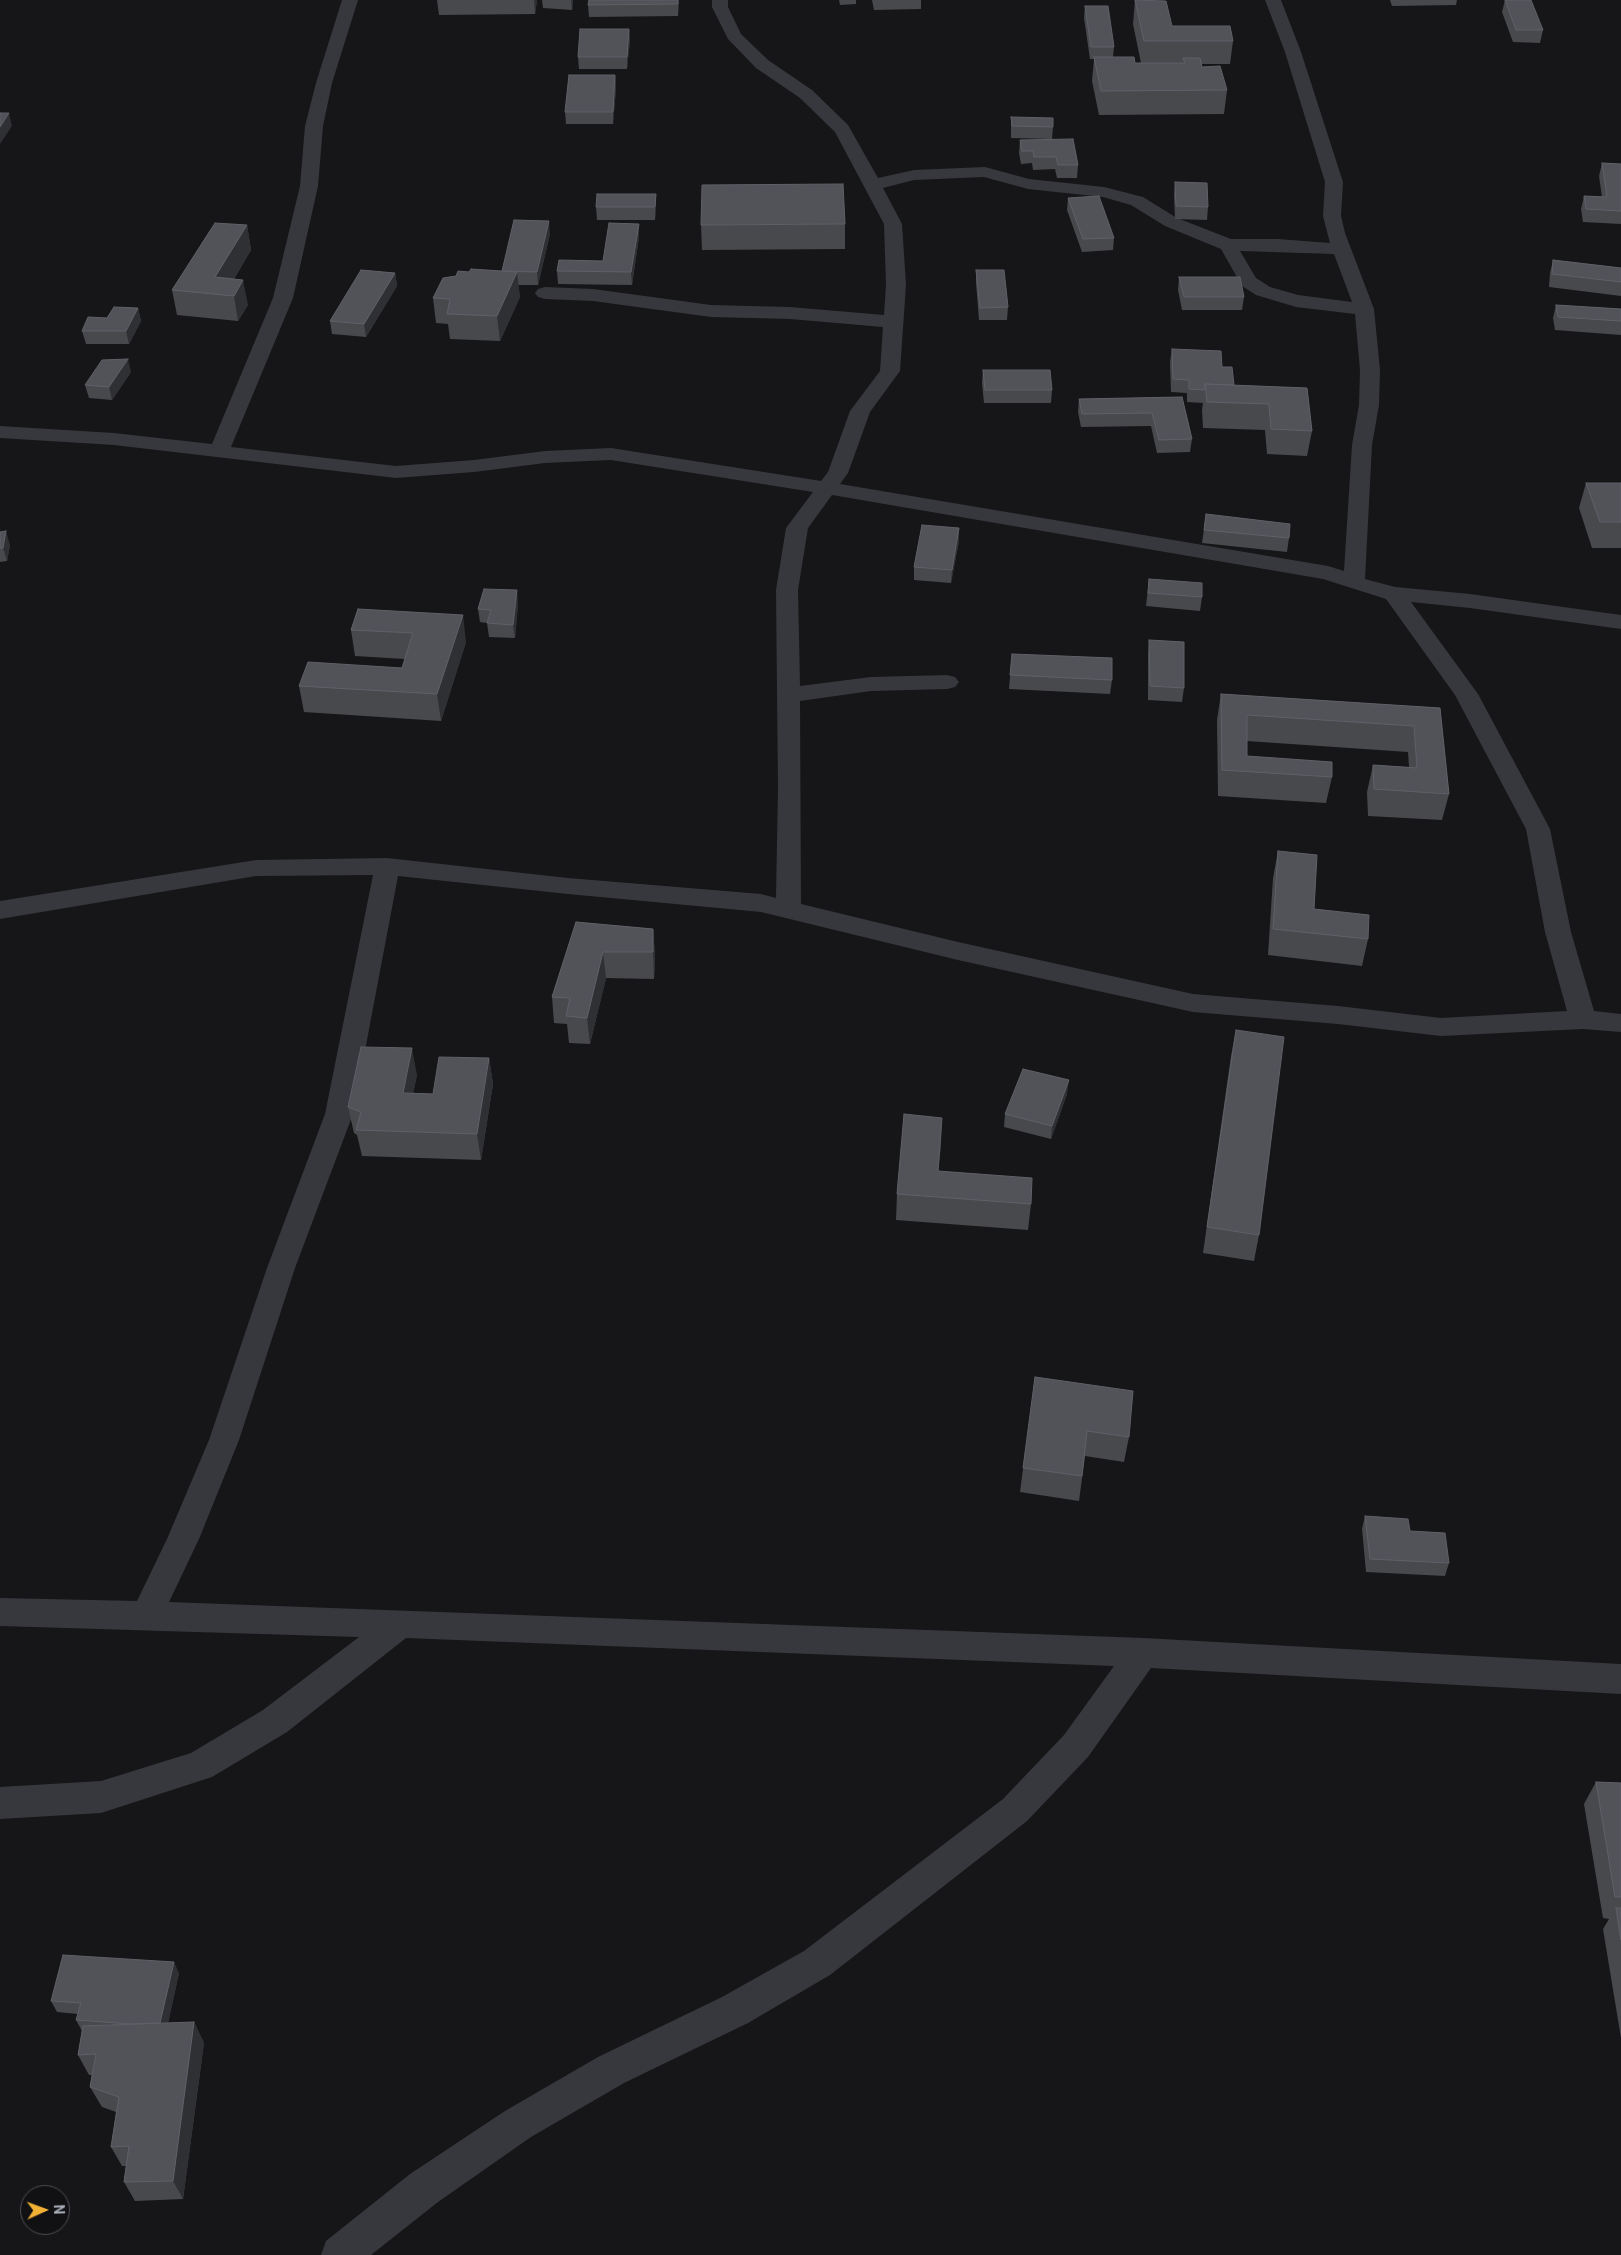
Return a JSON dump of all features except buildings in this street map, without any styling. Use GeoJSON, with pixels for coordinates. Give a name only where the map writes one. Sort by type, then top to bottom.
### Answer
{"type":"FeatureCollection","features":[{"type":"Feature","properties":{"kind":"street"},"geometry":{"type":"LineString","coordinates":[[219,451],[283,298],[309,186],[314,126],[324,83],[350,0]]}},
{"type":"Feature","properties":{"kind":"street"},"geometry":{"type":"LineString","coordinates":[[720,0],[720,7],[734,36],[762,64],[806,94],[842,129],[893,224],[896,285],[890,371],[860,411],[838,473],[797,528],[787,590],[790,788],[788,909]]}},
{"type":"Feature","properties":{"kind":"street"},"geometry":{"type":"LineString","coordinates":[[1273,0],[1294,52],[1334,182],[1332,216],[1340,249],[1364,309],[1370,370],[1369,405],[1362,445],[1354,583]]}},
{"type":"Feature","properties":{"kind":"street"},"geometry":{"type":"LineString","coordinates":[[873,185],[914,175],[985,172],[1028,184],[1104,192],[1137,201],[1171,222],[1228,245],[1278,245],[1340,249]]}},
{"type":"Feature","properties":{"kind":"street"},"geometry":{"type":"LineString","coordinates":[[1228,245],[1249,282],[1263,291],[1296,301],[1364,309]]}},
{"type":"Feature","properties":{"kind":"street"},"geometry":{"type":"LineString","coordinates":[[545,293],[593,295],[711,311],[790,313],[894,322]]}},
{"type":"Feature","properties":{"kind":"street"},"geometry":{"type":"LineString","coordinates":[[4,435],[114,439],[396,472],[474,466],[545,457],[611,454],[826,488],[1328,573],[1354,583],[1394,594],[1470,601],[1621,622]]}},
{"type":"Feature","properties":{"kind":"street"},"geometry":{"type":"LineString","coordinates":[[1394,594],[1466,694],[1538,829],[1558,932],[1583,1020]]}},
{"type":"Feature","properties":{"kind":"street"},"geometry":{"type":"LineString","coordinates":[[789,695],[870,684],[947,682]]}},
{"type":"Feature","properties":{"kind":"street"},"geometry":{"type":"LineString","coordinates":[[0,910],[256,868],[387,866],[568,886],[761,903],[958,951],[1193,1003],[1338,1015],[1441,1027],[1583,1020],[1621,1023]]}},
{"type":"Feature","properties":{"kind":"street"},"geometry":{"type":"LineString","coordinates":[[147,1615],[183,1539],[224,1440],[281,1268],[339,1114],[387,866]]}},
{"type":"Feature","properties":{"kind":"street"},"geometry":{"type":"LineString","coordinates":[[0,1612],[400,1624],[1143,1653],[1621,1679]]}},
{"type":"Feature","properties":{"kind":"street"},"geometry":{"type":"LineString","coordinates":[[0,1804],[101,1797],[200,1766],[275,1721],[400,1624]]}},
{"type":"Feature","properties":{"kind":"street"},"geometry":{"type":"LineString","coordinates":[[340,2255],[424,2188],[518,2124],[611,2070],[734,2010],[817,1963],[1014,1810],[1076,1746],[1143,1653]]}}]}
